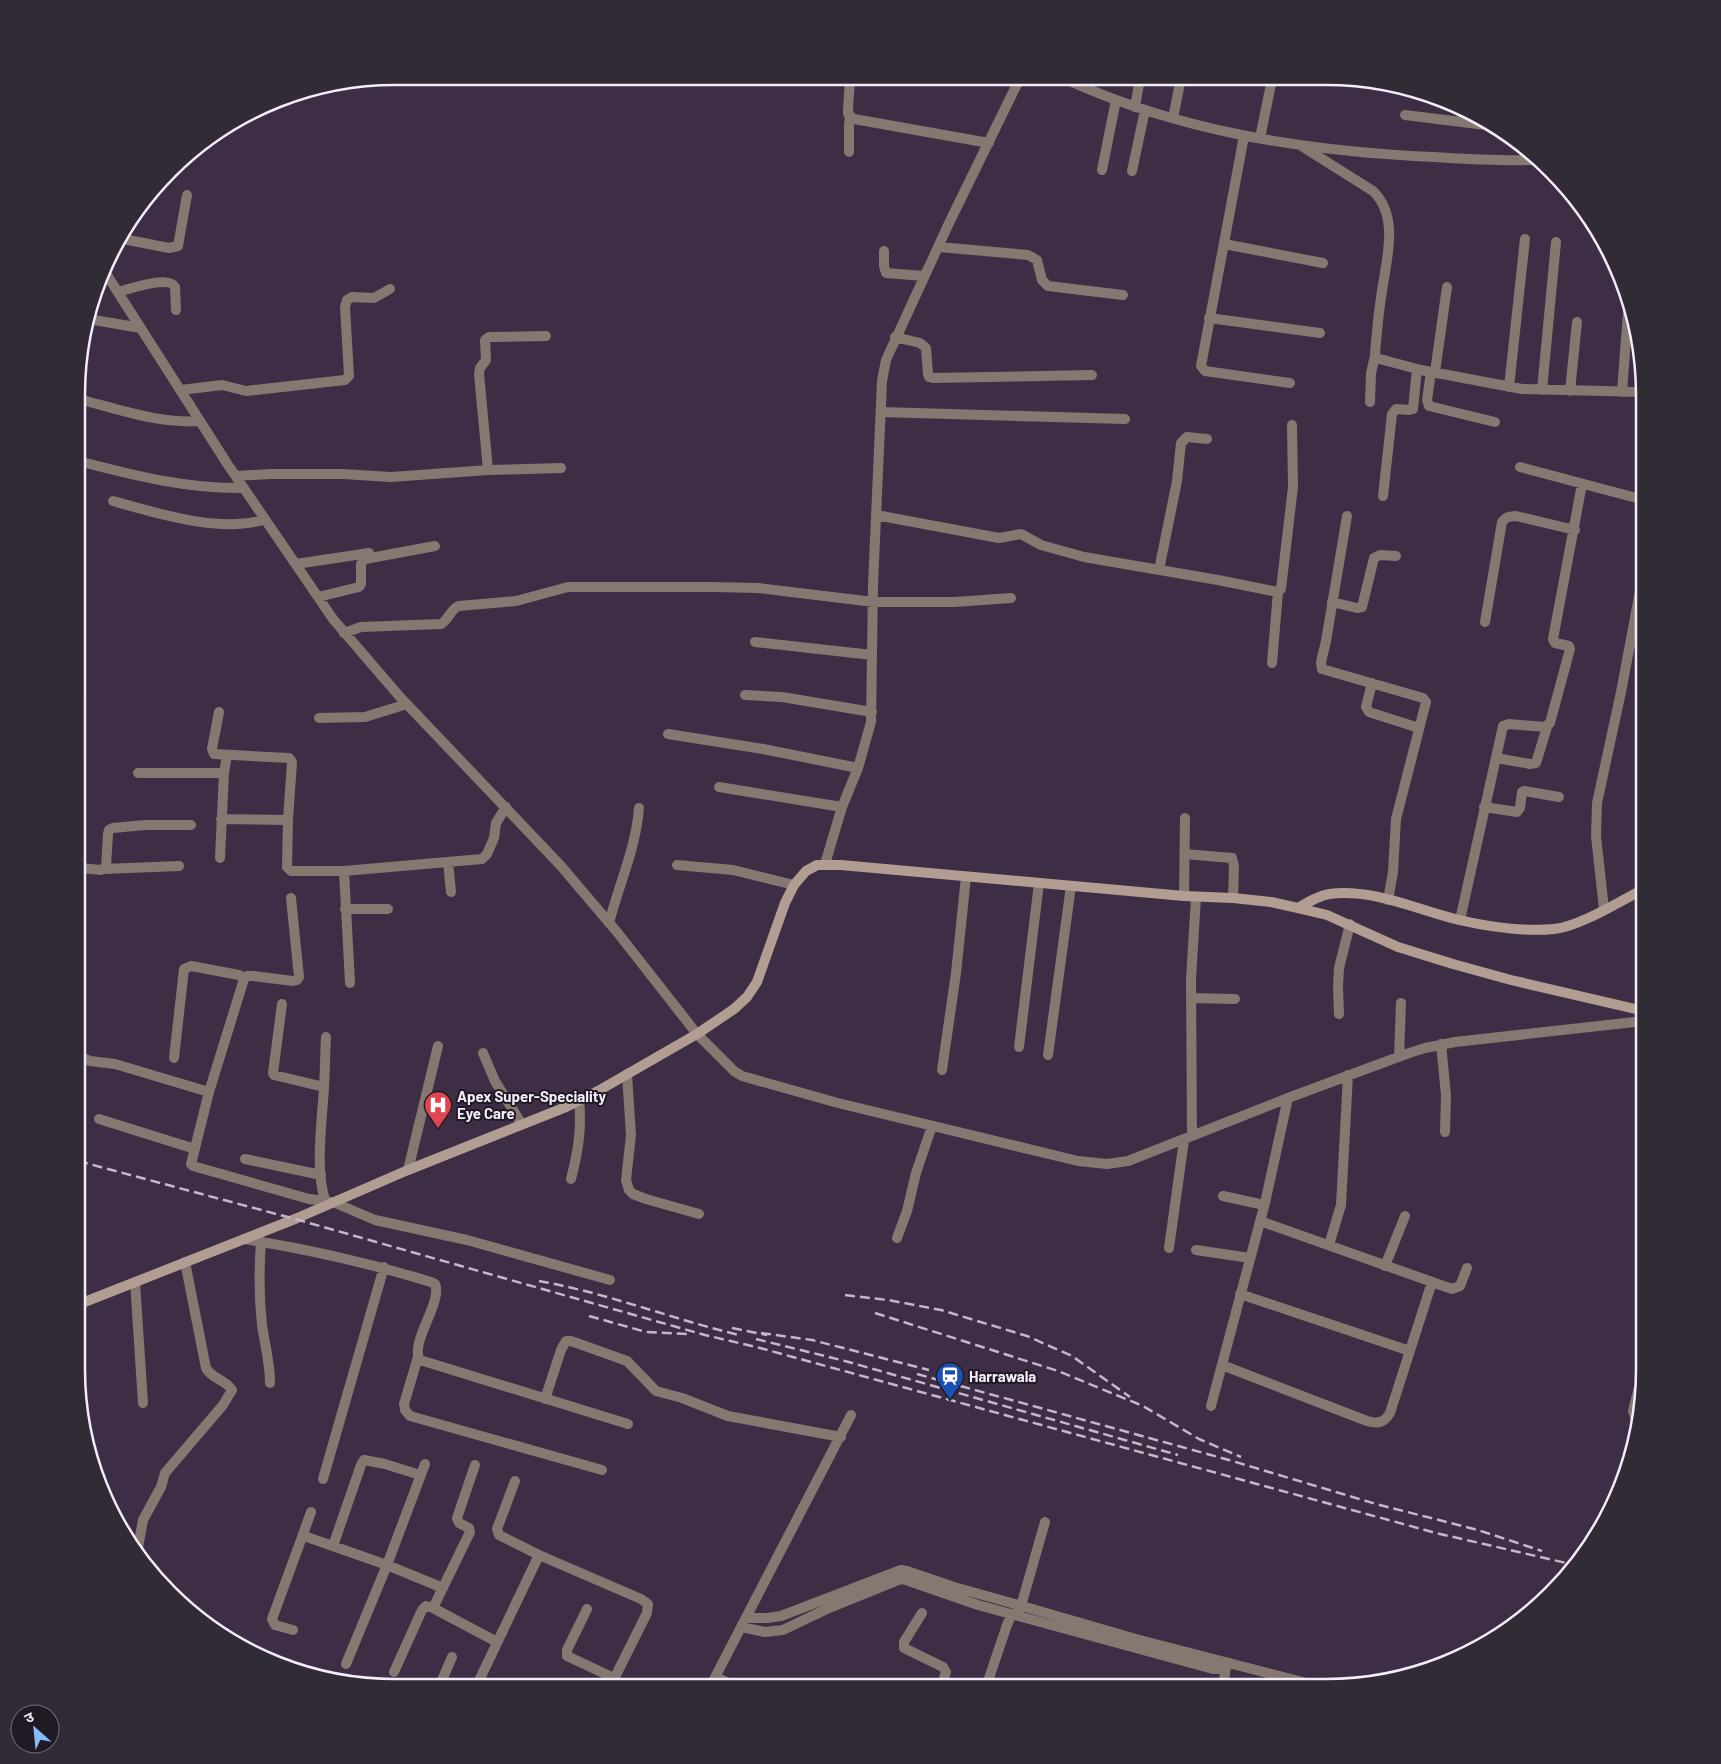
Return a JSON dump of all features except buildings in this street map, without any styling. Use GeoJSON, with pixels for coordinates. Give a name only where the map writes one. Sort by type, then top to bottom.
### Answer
{"type":"FeatureCollection","features":[{"type":"Feature","properties":{"kind":"street"},"geometry":{"type":"LineString","coordinates":[[849,152],[850,85]]}},
{"type":"Feature","properties":{"kind":"street"},"geometry":{"type":"LineString","coordinates":[[825,864],[842,807],[858,768],[872,712],[876,514],[882,381],[886,360],[895,337],[1017,85]]}},
{"type":"Feature","properties":{"kind":"street"},"geometry":{"type":"LineString","coordinates":[[1080,85],[1135,107],[1203,127],[1244,136],[1300,145],[1399,156],[1528,160]]}},
{"type":"Feature","properties":{"kind":"street"},"geometry":{"type":"LineString","coordinates":[[1135,107],[1139,85]]}},
{"type":"Feature","properties":{"kind":"street"},"geometry":{"type":"LineString","coordinates":[[1173,118],[1180,85]]}},
{"type":"Feature","properties":{"kind":"street"},"geometry":{"type":"LineString","coordinates":[[1260,138],[1271,85]]}},
{"type":"Feature","properties":{"kind":"street"},"geometry":{"type":"LineString","coordinates":[[1102,170],[1116,100]]}},
{"type":"Feature","properties":{"kind":"street"},"geometry":{"type":"LineString","coordinates":[[1132,170],[1145,110]]}},
{"type":"Feature","properties":{"kind":"street"},"geometry":{"type":"LineString","coordinates":[[1405,115],[1475,124]]}},
{"type":"Feature","properties":{"kind":"street"},"geometry":{"type":"LineString","coordinates":[[850,117],[989,143]]}},
{"type":"Feature","properties":{"kind":"street"},"geometry":{"type":"LineString","coordinates":[[1244,136],[1200,362],[1202,369],[1205,371],[1290,383]]}},
{"type":"Feature","properties":{"kind":"street"},"geometry":{"type":"LineString","coordinates":[[1300,145],[1373,191],[1380,199],[1386,211],[1388,242],[1375,356],[1371,373],[1370,402]]}},
{"type":"Feature","properties":{"kind":"street"},"geometry":{"type":"LineString","coordinates":[[127,240],[169,248],[178,246],[187,195]]}},
{"type":"Feature","properties":{"kind":"street"},"geometry":{"type":"LineString","coordinates":[[1509,387],[1525,239]]}},
{"type":"Feature","properties":{"kind":"street"},"geometry":{"type":"LineString","coordinates":[[1542,390],[1556,242]]}},
{"type":"Feature","properties":{"kind":"street"},"geometry":{"type":"LineString","coordinates":[[1224,244],[1323,263]]}},
{"type":"Feature","properties":{"kind":"street"},"geometry":{"type":"LineString","coordinates":[[939,247],[1028,255],[1037,260],[1042,280],[1048,286],[1123,294]]}},
{"type":"Feature","properties":{"kind":"street"},"geometry":{"type":"LineString","coordinates":[[884,251],[886,273],[924,276]]}},
{"type":"Feature","properties":{"kind":"street"},"geometry":{"type":"LineString","coordinates":[[109,277],[236,476],[344,633],[407,704],[561,866],[609,923],[696,1034],[734,1071],[748,1078],[838,1103],[1078,1161],[1107,1164],[1128,1161],[1348,1075],[1441,1044],[1636,1022]]}},
{"type":"Feature","properties":{"kind":"street"},"geometry":{"type":"LineString","coordinates":[[118,292],[151,284],[173,283],[175,287],[176,310]]}},
{"type":"Feature","properties":{"kind":"street"},"geometry":{"type":"LineString","coordinates":[[1448,286],[1427,400],[1428,406],[1495,422]]}},
{"type":"Feature","properties":{"kind":"street"},"geometry":{"type":"LineString","coordinates":[[181,390],[222,385],[246,391],[345,380],[349,376],[346,300],[352,297],[374,298],[390,288]]}},
{"type":"Feature","properties":{"kind":"street"},"geometry":{"type":"LineString","coordinates":[[1209,318],[1320,333]]}},
{"type":"Feature","properties":{"kind":"street"},"geometry":{"type":"LineString","coordinates":[[95,319],[141,328]]}},
{"type":"Feature","properties":{"kind":"street"},"geometry":{"type":"LineString","coordinates":[[1570,390],[1577,322]]}},
{"type":"Feature","properties":{"kind":"street"},"geometry":{"type":"LineString","coordinates":[[1622,392],[1627,324]]}},
{"type":"Feature","properties":{"kind":"street"},"geometry":{"type":"LineString","coordinates":[[488,470],[479,374],[480,368],[486,360],[485,340],[490,337],[546,336]]}},
{"type":"Feature","properties":{"kind":"street"},"geometry":{"type":"LineString","coordinates":[[895,337],[924,345],[927,352],[928,374],[929,377],[933,378],[1092,375]]}},
{"type":"Feature","properties":{"kind":"street"},"geometry":{"type":"LineString","coordinates":[[1375,356],[1378,359],[1417,369],[1509,387],[1542,390],[1636,392]]}},
{"type":"Feature","properties":{"kind":"street"},"geometry":{"type":"LineString","coordinates":[[1384,496],[1392,414],[1396,409],[1413,409],[1417,369]]}},
{"type":"Feature","properties":{"kind":"street"},"geometry":{"type":"LineString","coordinates":[[85,401],[167,420],[200,421]]}},
{"type":"Feature","properties":{"kind":"street"},"geometry":{"type":"LineString","coordinates":[[881,412],[1125,419]]}},
{"type":"Feature","properties":{"kind":"street"},"geometry":{"type":"LineString","coordinates":[[1272,663],[1278,592],[1281,589],[1293,487],[1292,425]]}},
{"type":"Feature","properties":{"kind":"street"},"geometry":{"type":"LineString","coordinates":[[1159,570],[1177,481],[1182,443],[1187,437],[1207,439]]}},
{"type":"Feature","properties":{"kind":"street"},"geometry":{"type":"LineString","coordinates":[[85,463],[168,483],[212,488],[244,488]]}},
{"type":"Feature","properties":{"kind":"street"},"geometry":{"type":"LineString","coordinates":[[1520,467],[1636,498]]}},
{"type":"Feature","properties":{"kind":"street"},"geometry":{"type":"LineString","coordinates":[[236,476],[298,474],[391,477],[488,470],[562,468]]}},
{"type":"Feature","properties":{"kind":"street"},"geometry":{"type":"LineString","coordinates":[[1496,758],[1530,764],[1536,763],[1547,727],[1550,723],[1570,649],[1569,646],[1555,643],[1553,639],[1582,484]]}},
{"type":"Feature","properties":{"kind":"street"},"geometry":{"type":"LineString","coordinates":[[113,501],[182,519],[240,524],[265,519]]}},
{"type":"Feature","properties":{"kind":"street"},"geometry":{"type":"LineString","coordinates":[[876,514],[999,538],[1021,534],[1041,545],[1084,558],[1278,592]]}},
{"type":"Feature","properties":{"kind":"street"},"geometry":{"type":"LineString","coordinates":[[1347,516],[1321,662],[1322,669],[1423,698],[1426,702],[1396,819],[1393,872],[1388,900]]}},
{"type":"Feature","properties":{"kind":"street"},"geometry":{"type":"LineString","coordinates":[[1486,622],[1502,522],[1505,518],[1516,516],[1574,530]]}},
{"type":"Feature","properties":{"kind":"street"},"geometry":{"type":"LineString","coordinates":[[318,597],[359,587],[361,584],[361,564],[366,560],[435,546]]}},
{"type":"Feature","properties":{"kind":"street"},"geometry":{"type":"LineString","coordinates":[[296,564],[369,553]]}},
{"type":"Feature","properties":{"kind":"street"},"geometry":{"type":"LineString","coordinates":[[1332,602],[1357,608],[1362,607],[1374,558],[1380,555],[1396,556]]}},
{"type":"Feature","properties":{"kind":"street"},"geometry":{"type":"LineString","coordinates":[[344,633],[361,627],[440,624],[459,606],[516,601],[568,587],[758,588],[874,602],[964,602],[1011,598]]}},
{"type":"Feature","properties":{"kind":"street"},"geometry":{"type":"LineString","coordinates":[[1604,909],[1596,836],[1597,804],[1621,692],[1636,606]]}},
{"type":"Feature","properties":{"kind":"street"},"geometry":{"type":"LineString","coordinates":[[755,642],[872,655]]}},
{"type":"Feature","properties":{"kind":"street"},"geometry":{"type":"LineString","coordinates":[[1372,683],[1366,707],[1369,712],[1420,728]]}},
{"type":"Feature","properties":{"kind":"street"},"geometry":{"type":"LineString","coordinates":[[745,695],[782,697],[872,712]]}},
{"type":"Feature","properties":{"kind":"street"},"geometry":{"type":"LineString","coordinates":[[319,718],[365,717],[407,704]]}},
{"type":"Feature","properties":{"kind":"street"},"geometry":{"type":"LineString","coordinates":[[219,712],[212,749],[214,754],[289,758],[292,762],[287,868],[291,871],[344,871],[482,859],[487,854],[494,838],[496,823],[506,807]]}},
{"type":"Feature","properties":{"kind":"street"},"geometry":{"type":"LineString","coordinates":[[1460,920],[1502,729],[1505,724],[1547,727]]}},
{"type":"Feature","properties":{"kind":"street"},"geometry":{"type":"LineString","coordinates":[[668,734],[763,749],[858,768]]}},
{"type":"Feature","properties":{"kind":"street"},"geometry":{"type":"LineString","coordinates":[[220,858],[224,773],[227,755]]}},
{"type":"Feature","properties":{"kind":"street"},"geometry":{"type":"LineString","coordinates":[[138,773],[224,773]]}},
{"type":"Feature","properties":{"kind":"street"},"geometry":{"type":"LineString","coordinates":[[719,787],[842,807]]}},
{"type":"Feature","properties":{"kind":"street"},"geometry":{"type":"LineString","coordinates":[[1484,807],[1517,812],[1520,808],[1522,792],[1524,791],[1559,797]]}},
{"type":"Feature","properties":{"kind":"street"},"geometry":{"type":"LineString","coordinates":[[609,923],[622,877],[635,842],[639,808]]}},
{"type":"Feature","properties":{"kind":"street"},"geometry":{"type":"LineString","coordinates":[[1184,896],[1185,818]]}},
{"type":"Feature","properties":{"kind":"street"},"geometry":{"type":"LineString","coordinates":[[221,819],[288,820]]}},
{"type":"Feature","properties":{"kind":"street"},"geometry":{"type":"LineString","coordinates":[[104,869],[107,862],[108,834],[113,828],[145,825],[191,825]]}},
{"type":"Feature","properties":{"kind":"street"},"geometry":{"type":"LineString","coordinates":[[1186,854],[1232,858],[1234,866],[1233,898]]}},
{"type":"Feature","properties":{"kind":"street"},"geometry":{"type":"LineString","coordinates":[[448,862],[450,892]]}},
{"type":"Feature","properties":{"kind":"street"},"geometry":{"type":"LineString","coordinates":[[85,1302],[244,1239],[329,1201],[579,1100],[696,1034],[734,1009],[747,997],[756,982],[785,903],[794,885],[806,872],[817,865],[825,864],[1271,902],[1327,915],[1398,947],[1453,964],[1511,980],[1636,1009]]}},
{"type":"Feature","properties":{"kind":"street"},"geometry":{"type":"LineString","coordinates":[[677,865],[733,870],[794,885]]}},
{"type":"Feature","properties":{"kind":"street"},"geometry":{"type":"LineString","coordinates":[[85,868],[101,870],[179,866]]}},
{"type":"Feature","properties":{"kind":"street"},"geometry":{"type":"LineString","coordinates":[[344,871],[350,983]]}},
{"type":"Feature","properties":{"kind":"street"},"geometry":{"type":"LineString","coordinates":[[942,1070],[956,973],[966,877]]}},
{"type":"Feature","properties":{"kind":"street"},"geometry":{"type":"LineString","coordinates":[[1018,1047],[1039,883]]}},
{"type":"Feature","properties":{"kind":"street"},"geometry":{"type":"LineString","coordinates":[[1048,1055],[1071,886]]}},
{"type":"Feature","properties":{"kind":"street"},"geometry":{"type":"LineString","coordinates":[[1298,908],[1327,894],[1342,893],[1388,900],[1460,920],[1520,929],[1554,929],[1577,923],[1636,894]]}},
{"type":"Feature","properties":{"kind":"street"},"geometry":{"type":"LineString","coordinates":[[1169,1248],[1188,1138],[1192,950],[1196,897]]}},
{"type":"Feature","properties":{"kind":"street"},"geometry":{"type":"LineString","coordinates":[[291,898],[299,977],[293,981],[253,976],[247,976],[244,979],[209,1092],[191,1164],[309,1199],[329,1201],[375,1220],[484,1245],[610,1280]]}},
{"type":"Feature","properties":{"kind":"street"},"geometry":{"type":"LineString","coordinates":[[345,909],[388,909]]}},
{"type":"Feature","properties":{"kind":"street"},"geometry":{"type":"LineString","coordinates":[[1339,1014],[1339,968],[1350,924]]}},
{"type":"Feature","properties":{"kind":"street"},"geometry":{"type":"LineString","coordinates":[[174,1058],[184,969],[191,966],[239,975],[244,979]]}},
{"type":"Feature","properties":{"kind":"street"},"geometry":{"type":"LineString","coordinates":[[1191,998],[1235,1000]]}},
{"type":"Feature","properties":{"kind":"street"},"geometry":{"type":"LineString","coordinates":[[1399,1057],[1401,1003]]}},
{"type":"Feature","properties":{"kind":"street"},"geometry":{"type":"LineString","coordinates":[[282,1004],[272,1073],[324,1087]]}},
{"type":"Feature","properties":{"kind":"street"},"geometry":{"type":"LineString","coordinates":[[326,1038],[320,1126],[322,1192],[329,1201]]}},
{"type":"Feature","properties":{"kind":"street"},"geometry":{"type":"LineString","coordinates":[[1441,1044],[1446,1095],[1445,1132]]}},
{"type":"Feature","properties":{"kind":"street"},"geometry":{"type":"LineString","coordinates":[[408,1170],[438,1046]]}},
{"type":"Feature","properties":{"kind":"street"},"geometry":{"type":"LineString","coordinates":[[482,1053],[495,1080],[521,1124]]}},
{"type":"Feature","properties":{"kind":"street"},"geometry":{"type":"LineString","coordinates":[[85,1058],[115,1064],[209,1092]]}},
{"type":"Feature","properties":{"kind":"street"},"geometry":{"type":"LineString","coordinates":[[627,1074],[631,1135],[626,1180],[629,1190],[646,1199],[699,1214]]}},
{"type":"Feature","properties":{"kind":"street"},"geometry":{"type":"LineString","coordinates":[[1329,1245],[1341,1205],[1348,1075]]}},
{"type":"Feature","properties":{"kind":"street"},"geometry":{"type":"LineString","coordinates":[[1211,1406],[1264,1205],[1288,1098]]}},
{"type":"Feature","properties":{"kind":"street"},"geometry":{"type":"LineString","coordinates":[[571,1178],[581,1130],[579,1100]]}},
{"type":"Feature","properties":{"kind":"street"},"geometry":{"type":"LineString","coordinates":[[99,1119],[195,1149]]}},
{"type":"Feature","properties":{"kind":"street"},"geometry":{"type":"LineString","coordinates":[[897,1238],[932,1126]]}},
{"type":"Feature","properties":{"kind":"street"},"geometry":{"type":"LineString","coordinates":[[245,1159],[321,1176]]}},
{"type":"Feature","properties":{"kind":"street"},"geometry":{"type":"LineString","coordinates":[[1223,1196],[1264,1205]]}},
{"type":"Feature","properties":{"kind":"street"},"geometry":{"type":"LineString","coordinates":[[1385,1266],[1405,1216]]}},
{"type":"Feature","properties":{"kind":"street"},"geometry":{"type":"LineString","coordinates":[[1260,1221],[1455,1290],[1460,1286],[1468,1268]]}},
{"type":"Feature","properties":{"kind":"street"},"geometry":{"type":"LineString","coordinates":[[244,1239],[332,1255],[384,1267],[435,1284],[437,1288],[420,1339],[418,1357],[404,1404],[405,1410],[410,1416],[602,1470]]}},
{"type":"Feature","properties":{"kind":"street"},"geometry":{"type":"LineString","coordinates":[[261,1242],[261,1315],[270,1367],[270,1383]]}},
{"type":"Feature","properties":{"kind":"street"},"geometry":{"type":"LineString","coordinates":[[1196,1250],[1250,1258]]}},
{"type":"Feature","properties":{"kind":"street"},"geometry":{"type":"LineString","coordinates":[[139,1543],[143,1520],[161,1488],[165,1473],[223,1405],[232,1390],[228,1385],[210,1375],[206,1368],[185,1262]]}},
{"type":"Feature","properties":{"kind":"street"},"geometry":{"type":"LineString","coordinates":[[323,1479],[384,1267]]}},
{"type":"Feature","properties":{"kind":"street"},"geometry":{"type":"LineString","coordinates":[[134,1282],[143,1403]]}},
{"type":"Feature","properties":{"kind":"street"},"geometry":{"type":"LineString","coordinates":[[1222,1364],[1367,1421],[1380,1422],[1386,1420],[1390,1413],[1432,1282]]}},
{"type":"Feature","properties":{"kind":"street"},"geometry":{"type":"LineString","coordinates":[[1240,1294],[1410,1351]]}},
{"type":"Feature","properties":{"kind":"street"},"geometry":{"type":"LineString","coordinates":[[545,1399],[561,1350],[566,1341],[571,1341],[627,1361],[656,1391],[682,1398],[728,1416],[841,1437]]}},
{"type":"Feature","properties":{"kind":"street"},"geometry":{"type":"LineString","coordinates":[[418,1357],[424,1362],[628,1424]]}},
{"type":"Feature","properties":{"kind":"street"},"geometry":{"type":"LineString","coordinates":[[720,1679],[716,1677],[851,1415]]}},
{"type":"Feature","properties":{"kind":"street"},"geometry":{"type":"LineString","coordinates":[[333,1546],[364,1460],[385,1464],[420,1475]]}},
{"type":"Feature","properties":{"kind":"street"},"geometry":{"type":"LineString","coordinates":[[346,1664],[387,1565],[425,1464]]}},
{"type":"Feature","properties":{"kind":"street"},"geometry":{"type":"LineString","coordinates":[[433,1608],[470,1532],[469,1528],[459,1523],[457,1518],[475,1464]]}},
{"type":"Feature","properties":{"kind":"street"},"geometry":{"type":"LineString","coordinates":[[515,1481],[497,1533],[502,1538],[641,1599],[648,1604],[647,1612],[614,1679]]}},
{"type":"Feature","properties":{"kind":"street"},"geometry":{"type":"LineString","coordinates":[[293,1630],[275,1625],[272,1619],[311,1512]]}},
{"type":"Feature","properties":{"kind":"street"},"geometry":{"type":"LineString","coordinates":[[989,1679],[1006,1625],[1017,1610],[1045,1522]]}},
{"type":"Feature","properties":{"kind":"street"},"geometry":{"type":"LineString","coordinates":[[302,1537],[307,1536],[443,1588]]}},
{"type":"Feature","properties":{"kind":"street"},"geometry":{"type":"LineString","coordinates":[[480,1679],[539,1555]]}},
{"type":"Feature","properties":{"kind":"street"},"geometry":{"type":"LineString","coordinates":[[747,1618],[774,1618],[789,1614],[885,1575],[916,1574],[1017,1610],[1289,1679]]}},
{"type":"Feature","properties":{"kind":"street"},"geometry":{"type":"LineString","coordinates":[[742,1627],[766,1632],[783,1630],[901,1575]]}},
{"type":"Feature","properties":{"kind":"street"},"geometry":{"type":"LineString","coordinates":[[394,1672],[422,1610],[426,1606],[497,1642]]}},
{"type":"Feature","properties":{"kind":"street"},"geometry":{"type":"LineString","coordinates":[[586,1609],[567,1650],[567,1656],[605,1679]]}},
{"type":"Feature","properties":{"kind":"street"},"geometry":{"type":"LineString","coordinates":[[922,1614],[904,1642],[904,1648],[943,1667],[946,1672],[944,1679]]}},
{"type":"Feature","properties":{"kind":"street"},"geometry":{"type":"LineString","coordinates":[[442,1679],[452,1657]]}},
{"type":"Feature","properties":{"kind":"street"},"geometry":{"type":"LineString","coordinates":[[1225,1679],[1228,1664]]}},
{"type":"Feature","properties":{"kind":"railway"},"geometry":{"type":"LineString","coordinates":[[85,1163],[295,1219],[705,1335],[760,1348],[1436,1533],[1567,1563]]}},
{"type":"Feature","properties":{"kind":"railway"},"geometry":{"type":"LineString","coordinates":[[539,1281],[590,1292],[739,1335]]}},
{"type":"Feature","properties":{"kind":"railway"},"geometry":{"type":"LineString","coordinates":[[845,1295],[888,1300],[941,1310],[1027,1336],[1072,1356],[1130,1397]]}},
{"type":"Feature","properties":{"kind":"railway"},"geometry":{"type":"LineString","coordinates":[[875,1313],[1058,1371],[1143,1406],[1199,1439],[1241,1457]]}},
{"type":"Feature","properties":{"kind":"railway"},"geometry":{"type":"LineString","coordinates":[[589,1316],[646,1332],[687,1334]]}},
{"type":"Feature","properties":{"kind":"railway"},"geometry":{"type":"LineString","coordinates":[[732,1328],[767,1335]]}},
{"type":"Feature","properties":{"kind":"railway"},"geometry":{"type":"LineString","coordinates":[[761,1333],[812,1340],[929,1370]]}},
{"type":"Feature","properties":{"kind":"railway"},"geometry":{"type":"LineString","coordinates":[[756,1339],[845,1361],[1178,1455]]}},
{"type":"Feature","properties":{"kind":"railway"},"geometry":{"type":"LineString","coordinates":[[917,1374],[1229,1460],[1376,1504],[1478,1530],[1542,1551]]}},
{"type":"Feature","properties":{"kind":"place","name":"Apex Super-Speciality Eye Care"},"geometry":{"type":"Point","coordinates":[438,1129]}},
{"type":"Feature","properties":{"kind":"place","name":"Harrawala"},"geometry":{"type":"Point","coordinates":[950,1400]}}]}
